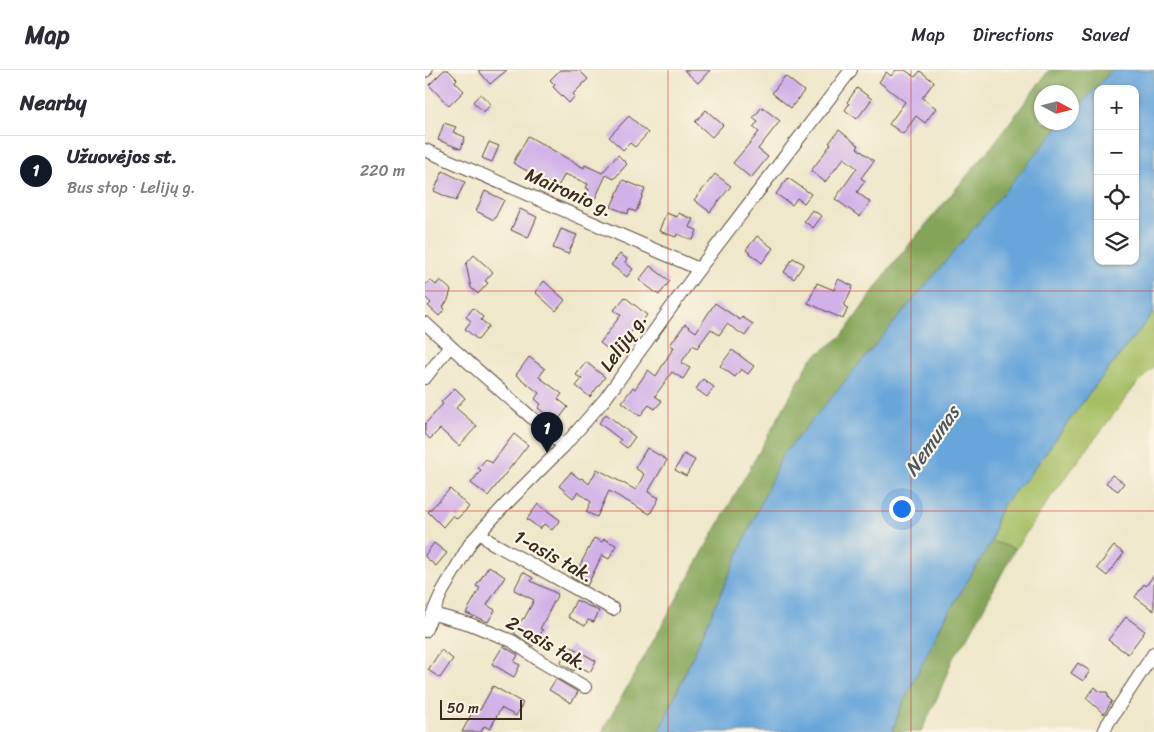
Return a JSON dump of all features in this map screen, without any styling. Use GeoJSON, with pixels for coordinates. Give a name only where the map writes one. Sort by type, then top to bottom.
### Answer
{"type":"FeatureCollection","features":[{"type":"Feature","properties":{"kind":"street","name":"Lelijų g."},"geometry":{"type":"LineString","coordinates":[[425,631],[442,592],[471,542],[506,504],[565,446],[605,399],[699,269],[851,70]]}},
{"type":"Feature","properties":{"kind":"street","name":"Maironio g."},"geometry":{"type":"LineString","coordinates":[[425,150],[699,269]]}},
{"type":"Feature","properties":{"kind":"street"},"geometry":{"type":"LineString","coordinates":[[425,324],[565,446]]}},
{"type":"Feature","properties":{"kind":"street"},"geometry":{"type":"LineString","coordinates":[[425,378],[450,346]]}},
{"type":"Feature","properties":{"kind":"street","name":"1-asis tak."},"geometry":{"type":"LineString","coordinates":[[480,532],[489,541],[613,609]]}},
{"type":"Feature","properties":{"kind":"street","name":"2-asis tak."},"geometry":{"type":"LineString","coordinates":[[433,614],[471,624],[512,641],[540,661],[585,687]]}},
{"type":"Feature","properties":{"kind":"street"},"geometry":{"type":"LineString","coordinates":[[1104,732],[1107,723],[1154,653]]}},
{"type":"Feature","properties":{"kind":"green space"},"geometry":{"type":"Polygon","coordinates":[[[1049,70],[1112,70],[1098,85],[1094,85],[1094,90],[1079,106],[1079,85],[1038,85],[1049,70]]]}},
{"type":"Feature","properties":{"kind":"green space"},"geometry":{"type":"Polygon","coordinates":[[[1034,90],[1034,130],[1057,130],[782,456],[659,732],[602,732],[811,359],[842,336],[891,266],[992,146],[1034,90]]]}},
{"type":"Feature","properties":{"kind":"green space"},"geometry":{"type":"Polygon","coordinates":[[[1154,312],[1154,367],[1135,386],[1050,498],[1015,549],[992,541],[997,518],[1004,503],[1028,477],[1088,395],[1154,312]]]}},
{"type":"Feature","properties":{"kind":"green space"},"geometry":{"type":"Polygon","coordinates":[[[992,541],[1015,549],[967,639],[953,658],[921,732],[892,732],[924,658],[950,610],[992,541]]]}},
{"type":"Feature","properties":{"kind":"water","name":"Nemunas"},"geometry":{"type":"Polygon","coordinates":[[[1112,70],[1154,70],[1154,312],[1088,395],[1028,477],[1004,503],[997,518],[992,541],[944,619],[900,709],[892,732],[659,732],[782,456],[1056,130],[1079,130],[1079,106],[1094,90],[1094,265],[1139,265],[1139,85],[1098,85],[1112,70]]]}},
{"type":"Feature","properties":{"kind":"building"},"geometry":{"type":"Polygon","coordinates":[[[444,70],[448,70],[457,79],[455,82],[464,91],[449,106],[429,85],[444,70]]]}},
{"type":"Feature","properties":{"kind":"building"},"geometry":{"type":"Polygon","coordinates":[[[478,70],[507,70],[490,84],[478,70]]]}},
{"type":"Feature","properties":{"kind":"building"},"geometry":{"type":"Polygon","coordinates":[[[560,70],[579,70],[588,79],[573,94],[575,96],[569,103],[553,87],[555,85],[550,80],[560,70]]]}},
{"type":"Feature","properties":{"kind":"building"},"geometry":{"type":"Polygon","coordinates":[[[684,70],[710,70],[698,83],[684,70]]]}},
{"type":"Feature","properties":{"kind":"building"},"geometry":{"type":"Polygon","coordinates":[[[896,70],[905,70],[915,77],[920,71],[934,82],[922,98],[936,108],[925,123],[916,116],[903,134],[889,124],[905,102],[879,82],[886,72],[891,76],[896,70]]]}},
{"type":"Feature","properties":{"kind":"building"},"geometry":{"type":"Polygon","coordinates":[[[785,76],[804,91],[791,108],[772,93],[785,76]]]}},
{"type":"Feature","properties":{"kind":"building"},"geometry":{"type":"Polygon","coordinates":[[[857,88],[872,99],[857,119],[845,110],[849,104],[847,102],[857,88]]]}},
{"type":"Feature","properties":{"kind":"building"},"geometry":{"type":"Polygon","coordinates":[[[480,94],[491,104],[484,112],[473,102],[480,94]]]}},
{"type":"Feature","properties":{"kind":"building"},"geometry":{"type":"Polygon","coordinates":[[[762,107],[780,121],[758,149],[768,157],[751,178],[733,163],[759,132],[753,127],[758,122],[753,118],[762,107]]]}},
{"type":"Feature","properties":{"kind":"building"},"geometry":{"type":"Polygon","coordinates":[[[706,110],[723,125],[712,137],[695,122],[706,110]]]}},
{"type":"Feature","properties":{"kind":"building"},"geometry":{"type":"Polygon","coordinates":[[[629,116],[648,133],[635,147],[630,143],[623,150],[609,137],[629,116]]]}},
{"type":"Feature","properties":{"kind":"building"},"geometry":{"type":"Polygon","coordinates":[[[444,123],[456,127],[453,132],[465,137],[461,149],[438,140],[444,123]]]}},
{"type":"Feature","properties":{"kind":"building"},"geometry":{"type":"Polygon","coordinates":[[[839,130],[859,146],[857,148],[874,161],[861,178],[865,181],[857,192],[870,202],[860,217],[835,199],[857,168],[844,158],[825,182],[811,171],[839,130]]]}},
{"type":"Feature","properties":{"kind":"building"},"geometry":{"type":"Polygon","coordinates":[[[528,136],[584,168],[585,165],[602,173],[618,155],[627,164],[614,179],[606,175],[594,201],[586,197],[589,189],[586,188],[588,184],[565,174],[557,188],[513,163],[528,136]]]}},
{"type":"Feature","properties":{"kind":"building"},"geometry":{"type":"Polygon","coordinates":[[[489,142],[499,146],[492,162],[482,158],[489,142]]]}},
{"type":"Feature","properties":{"kind":"building"},"geometry":{"type":"Polygon","coordinates":[[[443,171],[465,182],[456,201],[434,191],[443,171]]]}},
{"type":"Feature","properties":{"kind":"building"},"geometry":{"type":"Polygon","coordinates":[[[715,174],[731,186],[710,212],[694,200],[715,174]]]}},
{"type":"Feature","properties":{"kind":"building"},"geometry":{"type":"Polygon","coordinates":[[[788,178],[811,194],[804,203],[797,198],[792,205],[776,194],[788,178]]]}},
{"type":"Feature","properties":{"kind":"building"},"geometry":{"type":"Polygon","coordinates":[[[623,180],[645,189],[636,212],[629,209],[628,214],[611,207],[623,180]]]}},
{"type":"Feature","properties":{"kind":"building"},"geometry":{"type":"Polygon","coordinates":[[[485,191],[504,200],[494,220],[476,211],[485,191]]]}},
{"type":"Feature","properties":{"kind":"building"},"geometry":{"type":"Polygon","coordinates":[[[520,209],[537,217],[528,238],[511,230],[520,209]]]}},
{"type":"Feature","properties":{"kind":"building"},"geometry":{"type":"Polygon","coordinates":[[[812,210],[822,216],[813,228],[804,221],[812,210]]]}},
{"type":"Feature","properties":{"kind":"building"},"geometry":{"type":"Polygon","coordinates":[[[666,213],[677,217],[678,213],[693,219],[689,227],[697,230],[693,240],[677,234],[676,237],[659,231],[666,213]]]}},
{"type":"Feature","properties":{"kind":"building"},"geometry":{"type":"Polygon","coordinates":[[[561,229],[577,235],[568,254],[553,248],[561,229]]]}},
{"type":"Feature","properties":{"kind":"building"},"geometry":{"type":"Polygon","coordinates":[[[757,236],[773,248],[762,263],[746,250],[757,236]]]}},
{"type":"Feature","properties":{"kind":"building"},"geometry":{"type":"Polygon","coordinates":[[[620,254],[627,259],[625,262],[633,269],[627,277],[611,265],[620,254]]]}},
{"type":"Feature","properties":{"kind":"building"},"geometry":{"type":"Polygon","coordinates":[[[474,255],[493,272],[485,281],[488,283],[478,294],[471,288],[466,264],[474,255]]]}},
{"type":"Feature","properties":{"kind":"building"},"geometry":{"type":"Polygon","coordinates":[[[793,258],[804,264],[794,279],[784,272],[793,258]]]}},
{"type":"Feature","properties":{"kind":"building"},"geometry":{"type":"Polygon","coordinates":[[[650,266],[670,281],[659,295],[639,280],[650,266]]]}},
{"type":"Feature","properties":{"kind":"building"},"geometry":{"type":"Polygon","coordinates":[[[838,279],[853,286],[844,306],[848,308],[843,319],[808,303],[817,283],[834,290],[838,279]]]}},
{"type":"Feature","properties":{"kind":"building"},"geometry":{"type":"Polygon","coordinates":[[[430,280],[436,285],[440,280],[451,290],[448,300],[443,307],[445,309],[439,316],[428,306],[431,303],[425,297],[425,285],[430,280]]]}},
{"type":"Feature","properties":{"kind":"building"},"geometry":{"type":"Polygon","coordinates":[[[544,281],[565,300],[556,311],[535,292],[544,281]]]}},
{"type":"Feature","properties":{"kind":"building"},"geometry":{"type":"Polygon","coordinates":[[[625,297],[647,315],[614,354],[600,343],[621,315],[614,310],[625,297]]]}},
{"type":"Feature","properties":{"kind":"building"},"geometry":{"type":"Polygon","coordinates":[[[715,303],[740,320],[742,317],[753,324],[745,336],[727,324],[719,335],[711,329],[697,348],[693,345],[681,363],[690,368],[683,379],[672,372],[655,396],[662,401],[655,409],[649,405],[640,416],[622,402],[633,387],[635,389],[648,370],[656,376],[674,347],[670,345],[685,324],[696,332],[715,303]]]}},
{"type":"Feature","properties":{"kind":"building"},"geometry":{"type":"Polygon","coordinates":[[[473,308],[483,317],[481,320],[489,326],[478,340],[465,329],[471,321],[466,317],[473,308]]]}},
{"type":"Feature","properties":{"kind":"building"},"geometry":{"type":"Polygon","coordinates":[[[732,350],[754,366],[748,374],[741,369],[735,377],[720,366],[732,350]]]}},
{"type":"Feature","properties":{"kind":"building"},"geometry":{"type":"Polygon","coordinates":[[[529,357],[545,369],[539,377],[562,394],[558,399],[568,407],[556,423],[538,408],[541,404],[535,399],[539,393],[516,375],[529,357]]]}},
{"type":"Feature","properties":{"kind":"building"},"geometry":{"type":"Polygon","coordinates":[[[586,362],[605,377],[590,397],[576,386],[582,379],[576,375],[586,362]]]}},
{"type":"Feature","properties":{"kind":"building"},"geometry":{"type":"Polygon","coordinates":[[[703,379],[714,387],[707,397],[696,389],[703,379]]]}},
{"type":"Feature","properties":{"kind":"building"},"geometry":{"type":"Polygon","coordinates":[[[455,388],[465,398],[456,408],[477,426],[459,446],[440,429],[430,439],[425,434],[425,424],[443,404],[441,402],[455,388]]]}},
{"type":"Feature","properties":{"kind":"building"},"geometry":{"type":"Polygon","coordinates":[[[606,414],[635,437],[627,448],[619,442],[621,440],[599,423],[606,414]]]}},
{"type":"Feature","properties":{"kind":"building"},"geometry":{"type":"Polygon","coordinates":[[[514,434],[528,445],[488,496],[471,483],[481,470],[478,468],[486,459],[492,463],[514,434]]]}},
{"type":"Feature","properties":{"kind":"building"},"geometry":{"type":"Polygon","coordinates":[[[647,448],[667,460],[648,492],[659,498],[650,514],[609,491],[597,517],[586,512],[591,502],[578,492],[573,498],[559,486],[571,472],[589,484],[597,469],[636,490],[644,474],[635,468],[647,448]]]}},
{"type":"Feature","properties":{"kind":"building"},"geometry":{"type":"Polygon","coordinates":[[[684,454],[695,460],[686,476],[675,470],[684,454]]]}},
{"type":"Feature","properties":{"kind":"building"},"geometry":{"type":"Polygon","coordinates":[[[1112,475],[1124,483],[1118,491],[1106,483],[1112,475]]]}},
{"type":"Feature","properties":{"kind":"building"},"geometry":{"type":"Polygon","coordinates":[[[450,489],[469,507],[457,519],[453,515],[443,527],[428,512],[450,489]]]}},
{"type":"Feature","properties":{"kind":"building"},"geometry":{"type":"Polygon","coordinates":[[[538,504],[560,520],[552,530],[544,524],[540,529],[527,519],[538,504]]]}},
{"type":"Feature","properties":{"kind":"building"},"geometry":{"type":"Polygon","coordinates":[[[594,538],[602,542],[604,539],[616,545],[609,559],[602,555],[587,586],[571,577],[575,567],[578,569],[594,538]]]}},
{"type":"Feature","properties":{"kind":"building"},"geometry":{"type":"Polygon","coordinates":[[[434,543],[447,553],[436,566],[425,557],[434,543]]]}},
{"type":"Feature","properties":{"kind":"building"},"geometry":{"type":"Polygon","coordinates":[[[1114,546],[1124,553],[1107,576],[1097,568],[1114,546]]]}},
{"type":"Feature","properties":{"kind":"building"},"geometry":{"type":"Polygon","coordinates":[[[489,566],[505,577],[487,605],[495,610],[488,622],[466,613],[480,588],[476,586],[489,566]]]}},
{"type":"Feature","properties":{"kind":"building"},"geometry":{"type":"Polygon","coordinates":[[[523,572],[533,578],[531,581],[558,594],[540,629],[543,630],[533,646],[514,633],[534,600],[514,590],[523,572]]]}},
{"type":"Feature","properties":{"kind":"building"},"geometry":{"type":"Polygon","coordinates":[[[1154,575],[1154,611],[1135,597],[1144,584],[1146,586],[1154,575]]]}},
{"type":"Feature","properties":{"kind":"building"},"geometry":{"type":"Polygon","coordinates":[[[576,600],[599,611],[594,622],[588,620],[585,626],[568,617],[576,600]]]}},
{"type":"Feature","properties":{"kind":"building"},"geometry":{"type":"Polygon","coordinates":[[[1126,617],[1145,631],[1128,654],[1108,640],[1126,617]]]}},
{"type":"Feature","properties":{"kind":"building"},"geometry":{"type":"Polygon","coordinates":[[[503,646],[518,655],[514,662],[520,665],[514,677],[492,664],[503,646]]]}},
{"type":"Feature","properties":{"kind":"building"},"geometry":{"type":"Polygon","coordinates":[[[570,646],[596,661],[590,672],[577,665],[574,671],[560,663],[570,646]]]}},
{"type":"Feature","properties":{"kind":"building"},"geometry":{"type":"Polygon","coordinates":[[[441,650],[453,659],[440,678],[428,670],[441,650]]]}},
{"type":"Feature","properties":{"kind":"building"},"geometry":{"type":"Polygon","coordinates":[[[1078,663],[1090,671],[1083,681],[1071,673],[1078,663]]]}},
{"type":"Feature","properties":{"kind":"building"},"geometry":{"type":"Polygon","coordinates":[[[556,679],[578,692],[571,703],[549,690],[556,679]]]}},
{"type":"Feature","properties":{"kind":"building"},"geometry":{"type":"Polygon","coordinates":[[[493,686],[523,703],[516,716],[501,708],[490,729],[484,726],[481,732],[462,732],[475,707],[480,710],[493,686]]]}},
{"type":"Feature","properties":{"kind":"building"},"geometry":{"type":"Polygon","coordinates":[[[1095,687],[1100,692],[1107,692],[1109,699],[1112,701],[1104,714],[1086,698],[1095,687]]]}},
{"type":"Feature","properties":{"kind":"place","name":"Užuovėjos st."},"geometry":{"type":"Point","coordinates":[547,453]}}]}
